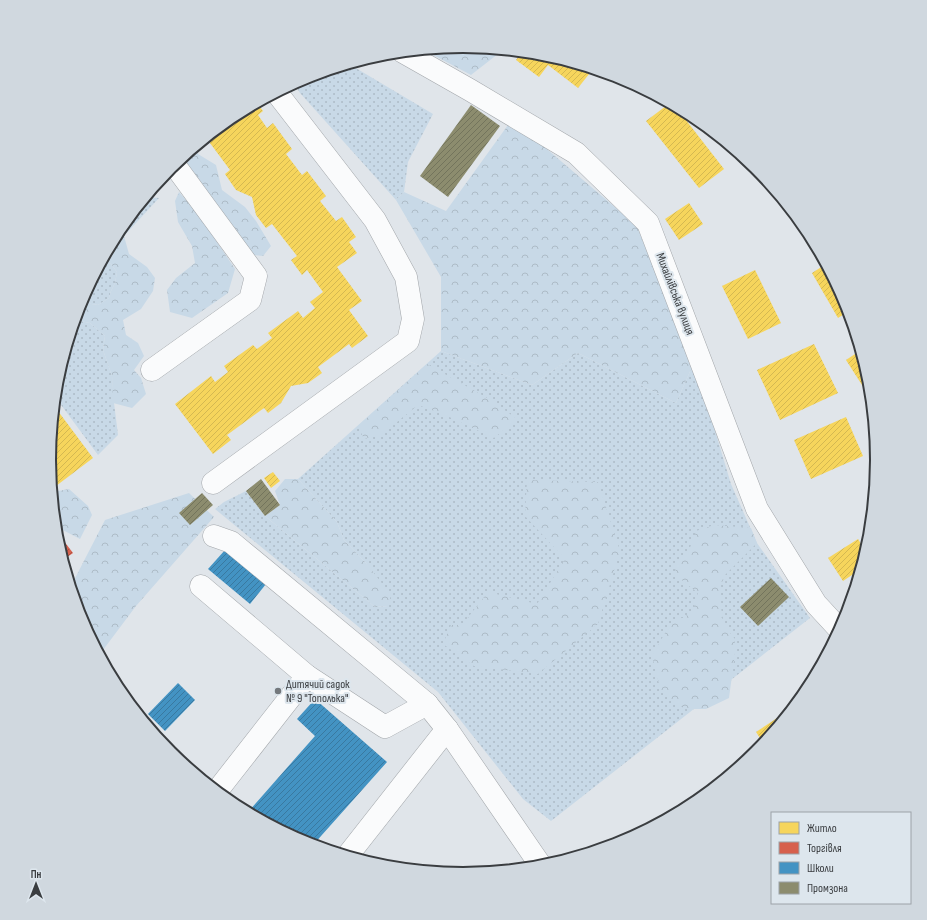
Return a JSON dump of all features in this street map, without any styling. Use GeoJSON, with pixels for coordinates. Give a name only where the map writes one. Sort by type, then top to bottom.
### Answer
{"type":"FeatureCollection","features":[{"type":"Feature","properties":{"kind":"street","name":"Михайлівська вулиця"},"geometry":{"type":"LineString","coordinates":[[410,56],[576,153],[648,223],[758,509],[816,604],[836,625]]}},
{"type":"Feature","properties":{"kind":"street"},"geometry":{"type":"LineString","coordinates":[[213,483],[408,341],[413,319],[406,277],[375,220],[280,97]]}},
{"type":"Feature","properties":{"kind":"street"},"geometry":{"type":"LineString","coordinates":[[152,370],[250,300],[256,276],[178,170]]}},
{"type":"Feature","properties":{"kind":"street"},"geometry":{"type":"LineString","coordinates":[[214,536],[231,542],[427,704],[447,729],[537,860]]}},
{"type":"Feature","properties":{"kind":"street"},"geometry":{"type":"LineString","coordinates":[[201,586],[308,676],[385,727],[427,704]]}},
{"type":"Feature","properties":{"kind":"street"},"geometry":{"type":"LineString","coordinates":[[221,786],[308,676]]}},
{"type":"Feature","properties":{"kind":"street"},"geometry":{"type":"LineString","coordinates":[[351,851],[447,729]]}},
{"type":"Feature","properties":{"kind":"green space"},"geometry":{"type":"Polygon","coordinates":[[[464,53],[497,55],[471,75],[432,54],[464,53]]]}},
{"type":"Feature","properties":{"kind":"green space"},"geometry":{"type":"Polygon","coordinates":[[[355,68],[433,114],[408,162],[404,192],[396,200],[297,89],[355,68]]]}},
{"type":"Feature","properties":{"kind":"green space"},"geometry":{"type":"Polygon","coordinates":[[[508,125],[528,133],[637,226],[692,367],[676,403],[578,353],[532,385],[441,351],[441,277],[396,200],[404,192],[446,211],[508,125]]]}},
{"type":"Feature","properties":{"kind":"green space"},"geometry":{"type":"Polygon","coordinates":[[[198,152],[198,154],[216,165],[222,190],[245,207],[256,221],[271,246],[263,256],[247,254],[185,163],[198,152]]]}},
{"type":"Feature","properties":{"kind":"green space"},"geometry":{"type":"Polygon","coordinates":[[[179,192],[199,215],[235,269],[228,293],[192,318],[170,312],[167,290],[176,278],[195,263],[192,246],[178,222],[175,201],[179,192]]]}},
{"type":"Feature","properties":{"kind":"green space"},"geometry":{"type":"Polygon","coordinates":[[[153,198],[159,198],[124,236],[153,198]]]}},
{"type":"Feature","properties":{"kind":"green space"},"geometry":{"type":"Polygon","coordinates":[[[124,236],[129,254],[147,267],[155,278],[153,291],[141,309],[123,320],[126,335],[138,343],[144,356],[134,370],[141,378],[146,394],[132,408],[113,403],[112,376],[103,350],[105,336],[90,323],[81,321],[87,303],[98,305],[109,298],[115,283],[117,272],[111,264],[107,263],[124,236]]]}},
{"type":"Feature","properties":{"kind":"green space"},"geometry":{"type":"Polygon","coordinates":[[[107,263],[111,264],[117,272],[115,283],[109,298],[98,305],[87,303],[107,263]]]}},
{"type":"Feature","properties":{"kind":"green space"},"geometry":{"type":"Polygon","coordinates":[[[81,321],[90,323],[105,336],[103,350],[112,376],[118,435],[98,455],[60,404],[70,355],[81,321]]]}},
{"type":"Feature","properties":{"kind":"green space"},"geometry":{"type":"Polygon","coordinates":[[[441,351],[532,385],[578,353],[676,403],[692,367],[707,404],[731,484],[757,543],[810,618],[551,821],[523,799],[438,692],[215,509],[224,502],[246,491],[265,516],[375,607],[388,606],[366,563],[344,540],[337,522],[298,479],[441,351]]]}},
{"type":"Feature","properties":{"kind":"green space"},"geometry":{"type":"Polygon","coordinates":[[[427,364],[489,399],[517,419],[494,438],[445,415],[418,405],[381,435],[364,439],[358,426],[427,364]]]}},
{"type":"Feature","properties":{"kind":"green space"},"geometry":{"type":"Polygon","coordinates":[[[285,479],[298,479],[337,522],[344,540],[366,563],[391,595],[388,606],[375,607],[265,516],[280,505],[275,491],[285,479]]]}},
{"type":"Feature","properties":{"kind":"green space"},"geometry":{"type":"Polygon","coordinates":[[[527,480],[598,482],[620,551],[598,624],[538,674],[474,666],[443,644],[451,625],[462,625],[488,592],[537,604],[565,559],[525,516],[527,480]]]}},
{"type":"Feature","properties":{"kind":"green space"},"geometry":{"type":"Polygon","coordinates":[[[69,489],[88,506],[92,515],[80,539],[63,530],[58,491],[69,489]]]}},
{"type":"Feature","properties":{"kind":"green space"},"geometry":{"type":"Polygon","coordinates":[[[189,493],[214,517],[136,606],[103,650],[87,616],[74,579],[105,520],[189,493]]]}},
{"type":"Feature","properties":{"kind":"green space"},"geometry":{"type":"Polygon","coordinates":[[[714,525],[751,528],[757,543],[725,575],[719,590],[723,624],[735,639],[735,653],[729,698],[706,709],[685,709],[661,692],[652,655],[671,623],[692,613],[698,593],[678,577],[673,564],[688,553],[696,531],[714,525]]]}},
{"type":"Feature","properties":{"kind":"building: Житло"},"geometry":{"type":"Polygon","coordinates":[[[519,56],[569,67],[589,74],[578,88],[548,65],[539,77],[516,60],[519,56]]]}},
{"type":"Feature","properties":{"kind":"building: Житло"},"geometry":{"type":"Polygon","coordinates":[[[665,107],[685,119],[724,169],[699,188],[646,121],[665,107]]]}},
{"type":"Feature","properties":{"kind":"building: Житло"},"geometry":{"type":"Polygon","coordinates":[[[261,108],[263,111],[258,115],[267,128],[273,123],[292,149],[286,154],[302,175],[307,171],[326,196],[320,201],[336,221],[342,217],[356,237],[349,242],[357,253],[337,267],[362,301],[349,310],[368,336],[352,348],[349,344],[318,367],[322,373],[308,383],[291,386],[281,403],[268,413],[264,408],[227,435],[231,440],[213,454],[175,404],[211,376],[215,382],[228,372],[224,366],[253,345],[257,349],[272,338],[268,333],[298,311],[303,318],[315,308],[310,302],[323,292],[307,270],[302,275],[291,260],[297,256],[272,224],[266,228],[256,215],[252,197],[236,190],[225,174],[230,170],[209,142],[237,122],[261,108]]]}},
{"type":"Feature","properties":{"kind":"building: Житло"},"geometry":{"type":"Polygon","coordinates":[[[689,203],[703,224],[679,240],[665,219],[689,203]]]}},
{"type":"Feature","properties":{"kind":"building: Житло"},"geometry":{"type":"Polygon","coordinates":[[[822,267],[844,314],[838,318],[812,273],[822,267]]]}},
{"type":"Feature","properties":{"kind":"building: Житло"},"geometry":{"type":"Polygon","coordinates":[[[755,270],[781,323],[748,339],[722,286],[755,270]]]}},
{"type":"Feature","properties":{"kind":"building: Житло"},"geometry":{"type":"Polygon","coordinates":[[[814,344],[838,393],[780,420],[757,370],[814,344]]]}},
{"type":"Feature","properties":{"kind":"building: Житло"},"geometry":{"type":"Polygon","coordinates":[[[856,353],[864,388],[846,360],[856,353]]]}},
{"type":"Feature","properties":{"kind":"building: Житло"},"geometry":{"type":"Polygon","coordinates":[[[59,413],[93,458],[57,485],[56,460],[59,413]]]}},
{"type":"Feature","properties":{"kind":"building: Житло"},"geometry":{"type":"Polygon","coordinates":[[[846,417],[863,456],[811,479],[794,440],[846,417]]]}},
{"type":"Feature","properties":{"kind":"building: Житло"},"geometry":{"type":"Polygon","coordinates":[[[273,472],[280,481],[271,488],[264,478],[273,472]]]}},
{"type":"Feature","properties":{"kind":"building: Житло"},"geometry":{"type":"Polygon","coordinates":[[[858,539],[862,545],[854,573],[843,581],[828,558],[858,539]]]}},
{"type":"Feature","properties":{"kind":"building: Житло"},"geometry":{"type":"Polygon","coordinates":[[[778,717],[760,738],[756,732],[778,717]]]}},
{"type":"Feature","properties":{"kind":"building: Торгівля"},"geometry":{"type":"Polygon","coordinates":[[[65,542],[73,553],[68,556],[65,542]]]}},
{"type":"Feature","properties":{"kind":"building: Школи"},"geometry":{"type":"Polygon","coordinates":[[[225,550],[266,584],[250,604],[208,569],[225,550]]]}},
{"type":"Feature","properties":{"kind":"building: Школи"},"geometry":{"type":"Polygon","coordinates":[[[178,683],[195,700],[165,731],[148,714],[178,683]]]}},
{"type":"Feature","properties":{"kind":"building: Школи","name":"Дитячий садок № 9 \"Тополька\""},"geometry":{"type":"Polygon","coordinates":[[[315,699],[387,762],[318,840],[283,825],[252,807],[315,736],[297,719],[315,699]]]}},
{"type":"Feature","properties":{"kind":"building: Промзона"},"geometry":{"type":"Polygon","coordinates":[[[471,105],[500,126],[448,197],[420,176],[471,105]]]}},
{"type":"Feature","properties":{"kind":"building: Промзона"},"geometry":{"type":"Polygon","coordinates":[[[261,479],[280,505],[265,516],[246,491],[261,479]]]}},
{"type":"Feature","properties":{"kind":"building: Промзона"},"geometry":{"type":"Polygon","coordinates":[[[202,493],[213,505],[190,525],[179,513],[202,493]]]}},
{"type":"Feature","properties":{"kind":"building: Промзона"},"geometry":{"type":"Polygon","coordinates":[[[771,578],[789,597],[758,626],[740,607],[771,578]]]}},
{"type":"Feature","properties":{"kind":"place","name":"Дитячий садок № 9 \"Тополька\""},"geometry":{"type":"Point","coordinates":[278,691]}}]}
